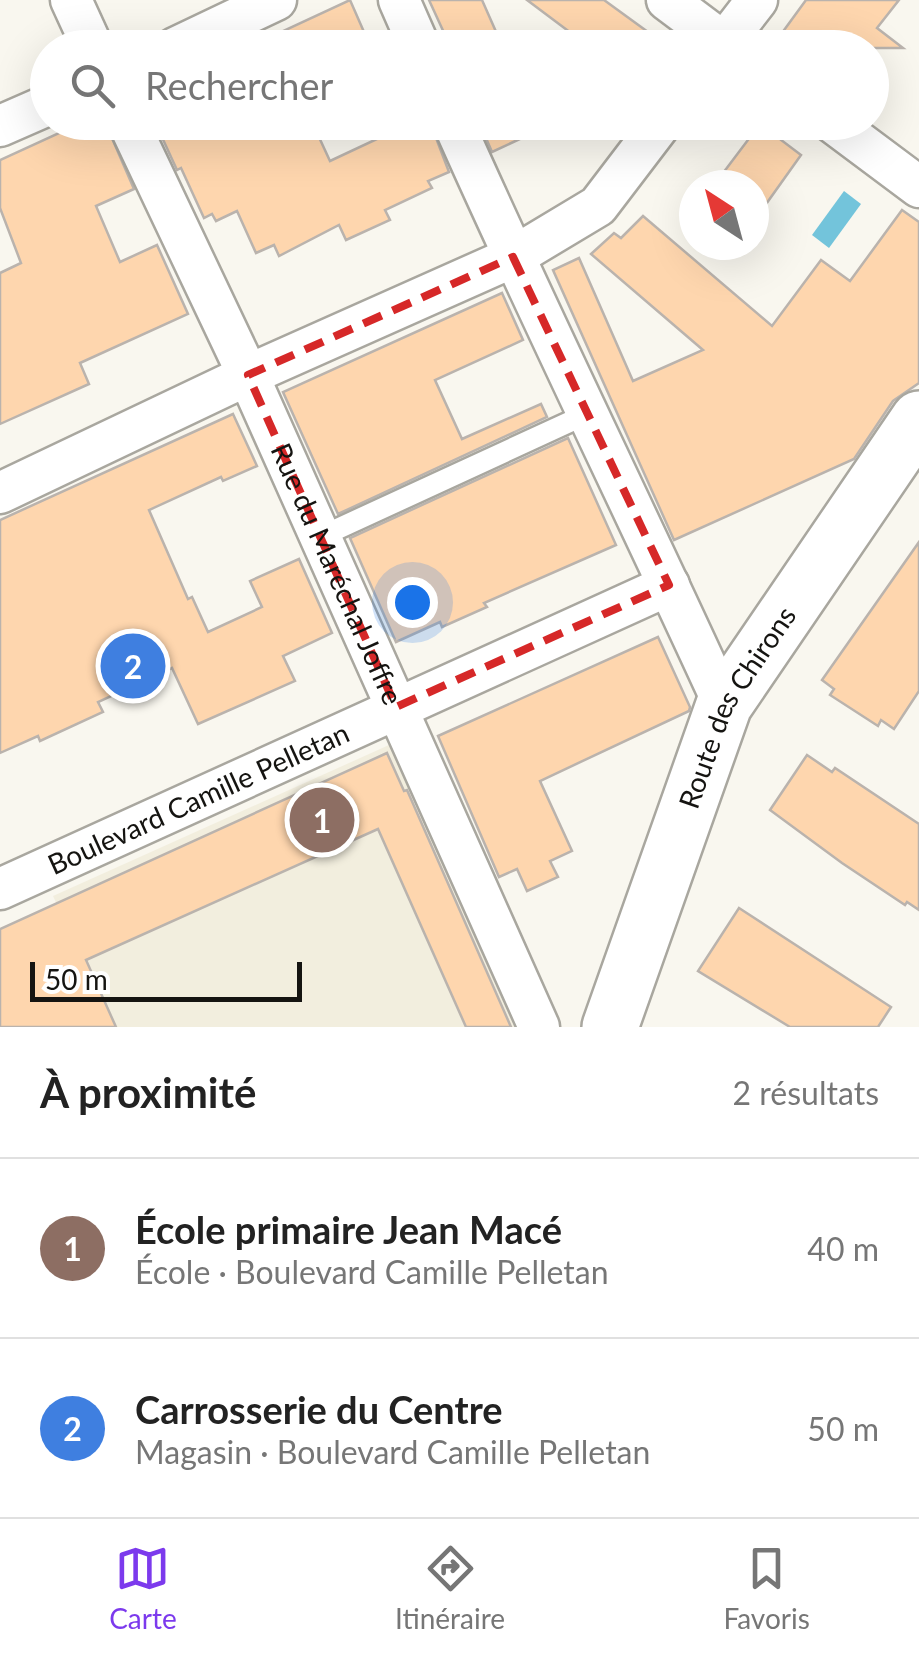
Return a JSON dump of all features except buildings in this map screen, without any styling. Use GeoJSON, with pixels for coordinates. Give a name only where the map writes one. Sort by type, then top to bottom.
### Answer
{"type":"FeatureCollection","features":[{"type":"Feature","properties":{"kind":"street"},"geometry":{"type":"LineString","coordinates":[[71,0],[85,30]]}},
{"type":"Feature","properties":{"kind":"street"},"geometry":{"type":"LineString","coordinates":[[212,30],[276,0]]}},
{"type":"Feature","properties":{"kind":"street"},"geometry":{"type":"LineString","coordinates":[[399,0],[412,30]]}},
{"type":"Feature","properties":{"kind":"street"},"geometry":{"type":"LineString","coordinates":[[667,0],[705,30]]}},
{"type":"Feature","properties":{"kind":"street"},"geometry":{"type":"LineString","coordinates":[[736,30],[757,0]]}},
{"type":"Feature","properties":{"kind":"street"},"geometry":{"type":"LineString","coordinates":[[0,126],[30,113]]}},
{"type":"Feature","properties":{"kind":"street","name":"Rue du Maréchal Joffre"},"geometry":{"type":"LineString","coordinates":[[137,140],[248,375],[539,1027]]}},
{"type":"Feature","properties":{"kind":"street"},"geometry":{"type":"LineString","coordinates":[[461,140],[724,704]]}},
{"type":"Feature","properties":{"kind":"street"},"geometry":{"type":"LineString","coordinates":[[0,493],[248,375],[513,258],[598,206],[648,140]]}},
{"type":"Feature","properties":{"kind":"street"},"geometry":{"type":"LineString","coordinates":[[856,140],[919,188]]}},
{"type":"Feature","properties":{"kind":"street","name":"Route des Chirons"},"geometry":{"type":"LineString","coordinates":[[615,1025],[724,704],[919,419]]}},
{"type":"Feature","properties":{"kind":"street","name":"Boulevard Camille Pelletan"},"geometry":{"type":"LineString","coordinates":[[0,889],[669,585]]}},
{"type":"Feature","properties":{"kind":"lane"},"geometry":{"type":"LineString","coordinates":[[320,537],[589,413]]}},
{"type":"Feature","properties":{"kind":"highlighted area"},"geometry":{"type":"Polygon","coordinates":[[[513,257],[669,585],[396,707],[248,375],[513,257]]]}},
{"type":"Feature","properties":{"kind":"shaded area"},"geometry":{"type":"Polygon","coordinates":[[[389,745],[517,1027],[114,1027],[53,896],[389,745]]]}},
{"type":"Feature","properties":{"kind":"water"},"geometry":{"type":"Polygon","coordinates":[[[844,191],[861,204],[829,248],[812,235],[844,191]]]}},
{"type":"Feature","properties":{"kind":"place","name":"Carrosserie du Centre"},"geometry":{"type":"Point","coordinates":[133,666]}},
{"type":"Feature","properties":{"kind":"place","name":"École primaire Jean Macé"},"geometry":{"type":"Point","coordinates":[322,820]}}]}
